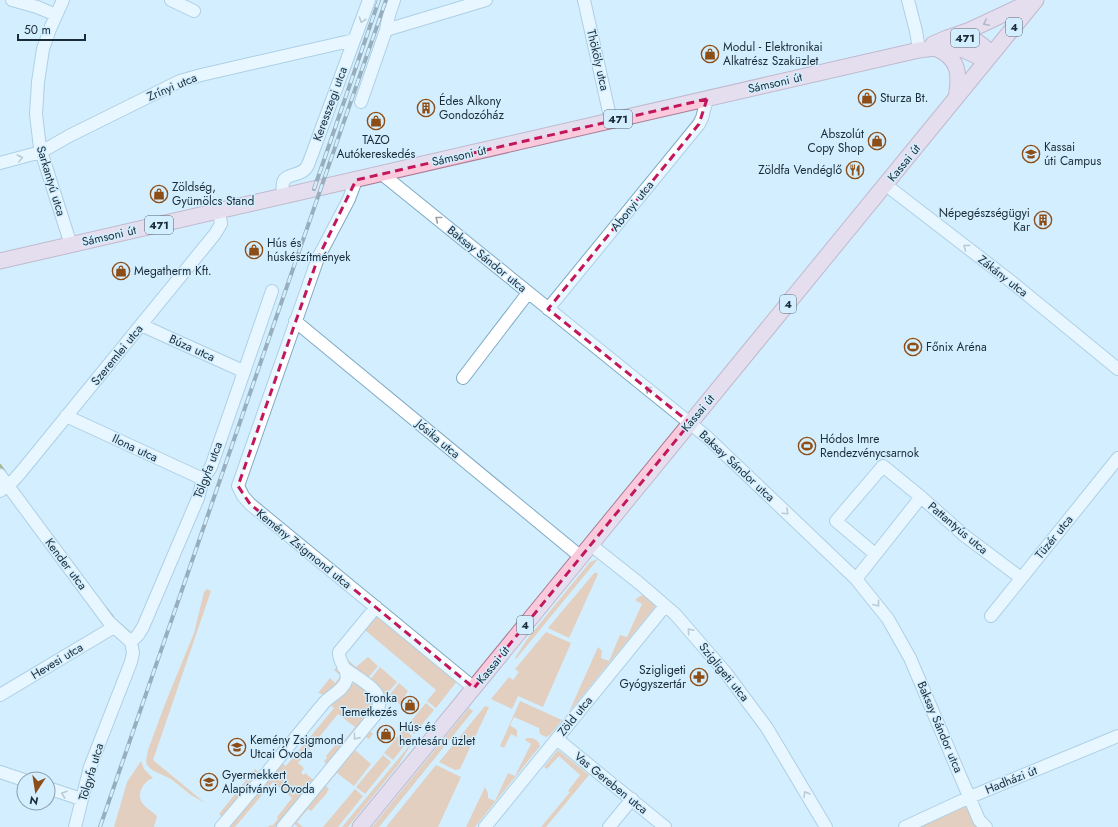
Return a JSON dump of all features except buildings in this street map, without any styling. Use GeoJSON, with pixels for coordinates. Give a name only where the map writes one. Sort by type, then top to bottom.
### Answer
{"type":"FeatureCollection","features":[{"type":"Feature","properties":{"kind":"main road"},"geometry":{"type":"LineString","coordinates":[[956,98],[958,77],[956,66],[950,57],[933,46],[941,40],[970,30],[1035,0]]}},
{"type":"Feature","properties":{"kind":"main road","name":"Kassai út"},"geometry":{"type":"LineString","coordinates":[[360,827],[886,185],[1035,0]]}},
{"type":"Feature","properties":{"kind":"main road","name":"Sámsoni út"},"geometry":{"type":"LineString","coordinates":[[0,261],[933,46],[960,49],[989,57]]}},
{"type":"Feature","properties":{"kind":"street"},"geometry":{"type":"LineString","coordinates":[[12,0],[56,15]]}},
{"type":"Feature","properties":{"kind":"street","name":"Sarkantyú utca"},"geometry":{"type":"LineString","coordinates":[[64,0],[56,15],[43,49],[38,82],[37,122],[41,152],[71,245]]}},
{"type":"Feature","properties":{"kind":"street"},"geometry":{"type":"LineString","coordinates":[[171,0],[194,11]]}},
{"type":"Feature","properties":{"kind":"street","name":"Keresszegi utca"},"geometry":{"type":"LineString","coordinates":[[283,196],[282,186],[284,180],[289,176],[302,172],[308,165],[369,0]]}},
{"type":"Feature","properties":{"kind":"street"},"geometry":{"type":"LineString","coordinates":[[361,102],[386,30],[394,0]]}},
{"type":"Feature","properties":{"kind":"street"},"geometry":{"type":"LineString","coordinates":[[386,30],[486,0]]}},
{"type":"Feature","properties":{"kind":"street","name":"Thököly utca"},"geometry":{"type":"LineString","coordinates":[[584,0],[611,121]]}},
{"type":"Feature","properties":{"kind":"street"},"geometry":{"type":"LineString","coordinates":[[908,0],[919,50]]}},
{"type":"Feature","properties":{"kind":"street","name":"Zrínyi utca"},"geometry":{"type":"LineString","coordinates":[[0,163],[41,152],[69,136],[180,81],[354,40]]}},
{"type":"Feature","properties":{"kind":"street","name":"Abonyi utca"},"geometry":{"type":"LineString","coordinates":[[548,309],[699,124],[707,99]]}},
{"type":"Feature","properties":{"kind":"street","name":"Baksay Sándor utca"},"geometry":{"type":"LineString","coordinates":[[382,174],[690,423],[712,442],[856,579],[888,619],[907,652],[979,820],[986,827]]}},
{"type":"Feature","properties":{"kind":"street"},"geometry":{"type":"LineString","coordinates":[[295,321],[321,251],[349,199],[356,180]]}},
{"type":"Feature","properties":{"kind":"street","name":"Zákány utca"},"geometry":{"type":"LineString","coordinates":[[886,185],[1008,279],[1118,369]]}},
{"type":"Feature","properties":{"kind":"street","name":"Szeremlei utca"},"geometry":{"type":"LineString","coordinates":[[4,488],[21,472],[217,230],[221,222],[219,211]]}},
{"type":"Feature","properties":{"kind":"street","name":"Tölgyfa utca"},"geometry":{"type":"LineString","coordinates":[[75,827],[90,767],[131,662],[132,646],[150,611],[198,498],[203,479],[211,467],[240,384],[243,371],[272,291]]}},
{"type":"Feature","properties":{"kind":"street"},"geometry":{"type":"LineString","coordinates":[[463,378],[528,293]]}},
{"type":"Feature","properties":{"kind":"street","name":"Kemény Zsigmond utca"},"geometry":{"type":"LineString","coordinates":[[295,321],[238,486],[243,496],[250,504],[474,688]]}},
{"type":"Feature","properties":{"kind":"street","name":"Jósika utca"},"geometry":{"type":"LineString","coordinates":[[295,321],[581,557]]}},
{"type":"Feature","properties":{"kind":"street","name":"Búza utca"},"geometry":{"type":"LineString","coordinates":[[141,325],[243,371]]}},
{"type":"Feature","properties":{"kind":"street","name":"Ilona utca"},"geometry":{"type":"LineString","coordinates":[[66,416],[203,479]]}},
{"type":"Feature","properties":{"kind":"street","name":"Tüzér utca"},"geometry":{"type":"LineString","coordinates":[[991,616],[1118,458]]}},
{"type":"Feature","properties":{"kind":"street"},"geometry":{"type":"LineString","coordinates":[[875,554],[836,522],[883,466],[921,497]]}},
{"type":"Feature","properties":{"kind":"street","name":"Kender utca"},"geometry":{"type":"LineString","coordinates":[[0,475],[4,488],[114,627],[132,646]]}},
{"type":"Feature","properties":{"kind":"street","name":"Pattantyús utca"},"geometry":{"type":"LineString","coordinates":[[856,579],[921,497],[965,536],[1021,578]]}},
{"type":"Feature","properties":{"kind":"street","name":"Szigligeti utca"},"geometry":{"type":"LineString","coordinates":[[591,545],[665,606],[691,632],[726,673],[751,704],[767,728],[826,827]]}},
{"type":"Feature","properties":{"kind":"street","name":"Zöld utca"},"geometry":{"type":"LineString","coordinates":[[485,827],[665,606]]}},
{"type":"Feature","properties":{"kind":"street"},"geometry":{"type":"LineString","coordinates":[[221,827],[324,702],[344,686],[347,676],[339,658],[340,650],[376,607]]}},
{"type":"Feature","properties":{"kind":"street","name":"Hevesi utca"},"geometry":{"type":"LineString","coordinates":[[0,695],[114,627]]}},
{"type":"Feature","properties":{"kind":"street"},"geometry":{"type":"LineString","coordinates":[[283,827],[378,709],[379,699],[369,684],[343,667]]}},
{"type":"Feature","properties":{"kind":"street","name":"Hadházi út"},"geometry":{"type":"LineString","coordinates":[[905,827],[970,797],[1118,736]]}},
{"type":"Feature","properties":{"kind":"street","name":"Vas Gereben utca"},"geometry":{"type":"LineString","coordinates":[[557,739],[665,827]]}},
{"type":"Feature","properties":{"kind":"street"},"geometry":{"type":"LineString","coordinates":[[0,772],[16,777]]}},
{"type":"Feature","properties":{"kind":"street"},"geometry":{"type":"LineString","coordinates":[[56,791],[81,799]]}},
{"type":"Feature","properties":{"kind":"street"},"geometry":{"type":"LineString","coordinates":[[609,827],[632,799]]}},
{"type":"Feature","properties":{"kind":"highlighted area"},"geometry":{"type":"Polygon","coordinates":[[[707,99],[699,124],[548,309],[690,423],[474,688],[250,504],[238,486],[318,258],[356,180],[707,99]]]}},
{"type":"Feature","properties":{"kind":"shaded area"},"geometry":{"type":"Polygon","coordinates":[[[598,559],[516,659],[515,658],[528,638],[590,562],[598,559]]]}},
{"type":"Feature","properties":{"kind":"shaded area"},"geometry":{"type":"Polygon","coordinates":[[[595,572],[598,574],[569,638],[548,628],[595,572]]]}},
{"type":"Feature","properties":{"kind":"shaded area"},"geometry":{"type":"Polygon","coordinates":[[[207,589],[211,591],[153,760],[205,803],[191,795],[171,779],[152,770],[147,765],[146,761],[148,750],[165,704],[194,633],[204,592],[207,589]]]}},
{"type":"Feature","properties":{"kind":"shaded area"},"geometry":{"type":"Polygon","coordinates":[[[643,595],[647,596],[655,607],[569,712],[598,647],[602,651],[601,658],[609,661],[620,635],[627,637],[642,604],[635,600],[643,595]]]}},
{"type":"Feature","properties":{"kind":"shaded area"},"geometry":{"type":"Polygon","coordinates":[[[375,616],[378,616],[458,680],[436,708],[427,701],[436,690],[365,630],[343,656],[356,667],[368,657],[378,666],[367,679],[354,671],[342,657],[375,616]]]}},
{"type":"Feature","properties":{"kind":"shaded area"},"geometry":{"type":"Polygon","coordinates":[[[546,632],[571,643],[543,707],[518,696],[512,709],[491,699],[509,677],[513,680],[519,672],[515,669],[546,632]]]}},
{"type":"Feature","properties":{"kind":"shaded area"},"geometry":{"type":"Polygon","coordinates":[[[338,665],[341,671],[342,681],[325,695],[318,693],[330,678],[335,683],[341,676],[334,670],[338,665]]]}},
{"type":"Feature","properties":{"kind":"shaded area"},"geometry":{"type":"Polygon","coordinates":[[[380,667],[397,682],[386,695],[369,681],[380,667]]]}},
{"type":"Feature","properties":{"kind":"shaded area"},"geometry":{"type":"Polygon","coordinates":[[[355,682],[366,688],[364,691],[371,697],[373,695],[374,707],[318,779],[315,777],[326,764],[324,761],[327,758],[326,756],[337,743],[338,744],[342,740],[344,741],[355,727],[338,714],[298,763],[304,768],[301,773],[304,775],[305,773],[316,782],[312,786],[308,783],[302,791],[306,794],[279,827],[268,827],[270,825],[272,826],[278,819],[277,817],[292,798],[283,790],[286,786],[282,790],[273,782],[235,827],[226,827],[280,762],[286,766],[334,708],[328,703],[355,682]]]}},
{"type":"Feature","properties":{"kind":"shaded area"},"geometry":{"type":"Polygon","coordinates":[[[399,683],[408,691],[400,704],[388,697],[399,683]]]}},
{"type":"Feature","properties":{"kind":"shaded area"},"geometry":{"type":"Polygon","coordinates":[[[520,701],[562,720],[550,735],[546,737],[540,734],[539,728],[514,717],[510,725],[517,730],[517,737],[511,734],[504,748],[500,746],[520,701]]]}},
{"type":"Feature","properties":{"kind":"shaded area"},"geometry":{"type":"Polygon","coordinates":[[[426,703],[434,710],[414,734],[406,727],[426,703]]]}},
{"type":"Feature","properties":{"kind":"shaded area"},"geometry":{"type":"Polygon","coordinates":[[[485,706],[489,707],[460,769],[455,770],[439,762],[485,706]]]}},
{"type":"Feature","properties":{"kind":"shaded area"},"geometry":{"type":"Polygon","coordinates":[[[469,708],[473,711],[379,827],[372,827],[469,708]]]}},
{"type":"Feature","properties":{"kind":"shaded area"},"geometry":{"type":"Polygon","coordinates":[[[404,729],[412,736],[393,760],[384,753],[404,729]]]}},
{"type":"Feature","properties":{"kind":"shaded area"},"geometry":{"type":"Polygon","coordinates":[[[370,731],[373,734],[369,739],[366,737],[355,750],[371,764],[354,786],[337,773],[326,786],[329,789],[327,793],[311,811],[308,809],[297,822],[303,827],[298,827],[292,822],[370,731]]]}},
{"type":"Feature","properties":{"kind":"shaded area"},"geometry":{"type":"Polygon","coordinates":[[[527,738],[535,739],[540,746],[475,827],[466,827],[485,787],[488,793],[488,798],[495,801],[508,773],[515,776],[531,744],[525,740],[527,738]]]}},
{"type":"Feature","properties":{"kind":"shaded area"},"geometry":{"type":"Polygon","coordinates":[[[414,740],[399,764],[348,827],[342,827],[414,740]]]}},
{"type":"Feature","properties":{"kind":"shaded area"},"geometry":{"type":"Polygon","coordinates":[[[558,750],[589,775],[546,827],[541,827],[570,792],[568,791],[580,775],[559,756],[547,769],[544,767],[558,750]]]}},
{"type":"Feature","properties":{"kind":"shaded area"},"geometry":{"type":"Polygon","coordinates":[[[383,755],[391,762],[365,794],[356,787],[383,755]]]}},
{"type":"Feature","properties":{"kind":"shaded area"},"geometry":{"type":"Polygon","coordinates":[[[141,761],[144,769],[153,778],[144,785],[140,792],[140,796],[143,804],[157,816],[154,827],[114,827],[127,782],[141,761]]]}},
{"type":"Feature","properties":{"kind":"shaded area"},"geometry":{"type":"Polygon","coordinates":[[[436,765],[461,777],[438,827],[386,827],[436,765]]]}},
{"type":"Feature","properties":{"kind":"shaded area"},"geometry":{"type":"Polygon","coordinates":[[[255,769],[261,774],[224,819],[219,814],[255,769]]]}},
{"type":"Feature","properties":{"kind":"shaded area"},"geometry":{"type":"Polygon","coordinates":[[[355,789],[363,796],[338,827],[323,827],[355,789]]]}},
{"type":"Feature","properties":{"kind":"shaded area"},"geometry":{"type":"Polygon","coordinates":[[[970,797],[986,827],[905,827],[970,797]]]}},
{"type":"Feature","properties":{"kind":"waterway"},"geometry":{"type":"LineString","coordinates":[[0,465],[5,472]]}},
{"type":"Feature","properties":{"kind":"waterway"},"geometry":{"type":"LineString","coordinates":[[106,608],[113,617]]}},
{"type":"Feature","properties":{"kind":"waterway"},"geometry":{"type":"LineString","coordinates":[[115,620],[131,634]]}},
{"type":"Feature","properties":{"kind":"railway"},"geometry":{"type":"LineString","coordinates":[[314,189],[379,0]]}},
{"type":"Feature","properties":{"kind":"railway"},"geometry":{"type":"LineString","coordinates":[[100,827],[386,0]]}},
{"type":"Feature","properties":{"kind":"place","name":"Modul - Elektronikai Alkatrész Szaküzlet"},"geometry":{"type":"Point","coordinates":[710,54]}},
{"type":"Feature","properties":{"kind":"place","name":"Sturza Bt."},"geometry":{"type":"Point","coordinates":[867,98]}},
{"type":"Feature","properties":{"kind":"place","name":"Édes Alkony Gondozóház"},"geometry":{"type":"Point","coordinates":[426,108]}},
{"type":"Feature","properties":{"kind":"place","name":"TAZO Autókereskedés"},"geometry":{"type":"Point","coordinates":[376,121]}},
{"type":"Feature","properties":{"kind":"place","name":"Abszolút Copy Shop"},"geometry":{"type":"Point","coordinates":[877,141]}},
{"type":"Feature","properties":{"kind":"place","name":"Kassai úti Campus"},"geometry":{"type":"Point","coordinates":[1031,154]}},
{"type":"Feature","properties":{"kind":"place","name":"Zöldfa Vendéglő"},"geometry":{"type":"Point","coordinates":[855,170]}},
{"type":"Feature","properties":{"kind":"place","name":"Zöldség, Gyümölcs Stand"},"geometry":{"type":"Point","coordinates":[159,194]}},
{"type":"Feature","properties":{"kind":"place","name":"Népegészségügyi Kar"},"geometry":{"type":"Point","coordinates":[1043,220]}},
{"type":"Feature","properties":{"kind":"place","name":"Hús és húskészítmények"},"geometry":{"type":"Point","coordinates":[254,250]}},
{"type":"Feature","properties":{"kind":"place","name":"Megatherm Kft."},"geometry":{"type":"Point","coordinates":[121,271]}},
{"type":"Feature","properties":{"kind":"place","name":"Főnix Aréna"},"geometry":{"type":"Point","coordinates":[913,347]}},
{"type":"Feature","properties":{"kind":"place","name":"Hódos Imre Rendezvénycsarnok"},"geometry":{"type":"Point","coordinates":[807,446]}},
{"type":"Feature","properties":{"kind":"place","name":"Szigligeti Gyógyszertár"},"geometry":{"type":"Point","coordinates":[699,677]}},
{"type":"Feature","properties":{"kind":"place","name":"Tronka Temetkezés"},"geometry":{"type":"Point","coordinates":[410,705]}},
{"type":"Feature","properties":{"kind":"place","name":"Hús- és hentesáru üzlet"},"geometry":{"type":"Point","coordinates":[386,734]}},
{"type":"Feature","properties":{"kind":"place","name":"Kemény Zsigmond Utcai Óvoda"},"geometry":{"type":"Point","coordinates":[237,747]}},
{"type":"Feature","properties":{"kind":"place","name":"Gyermekkert Alapítványi Óvoda"},"geometry":{"type":"Point","coordinates":[209,782]}}]}
